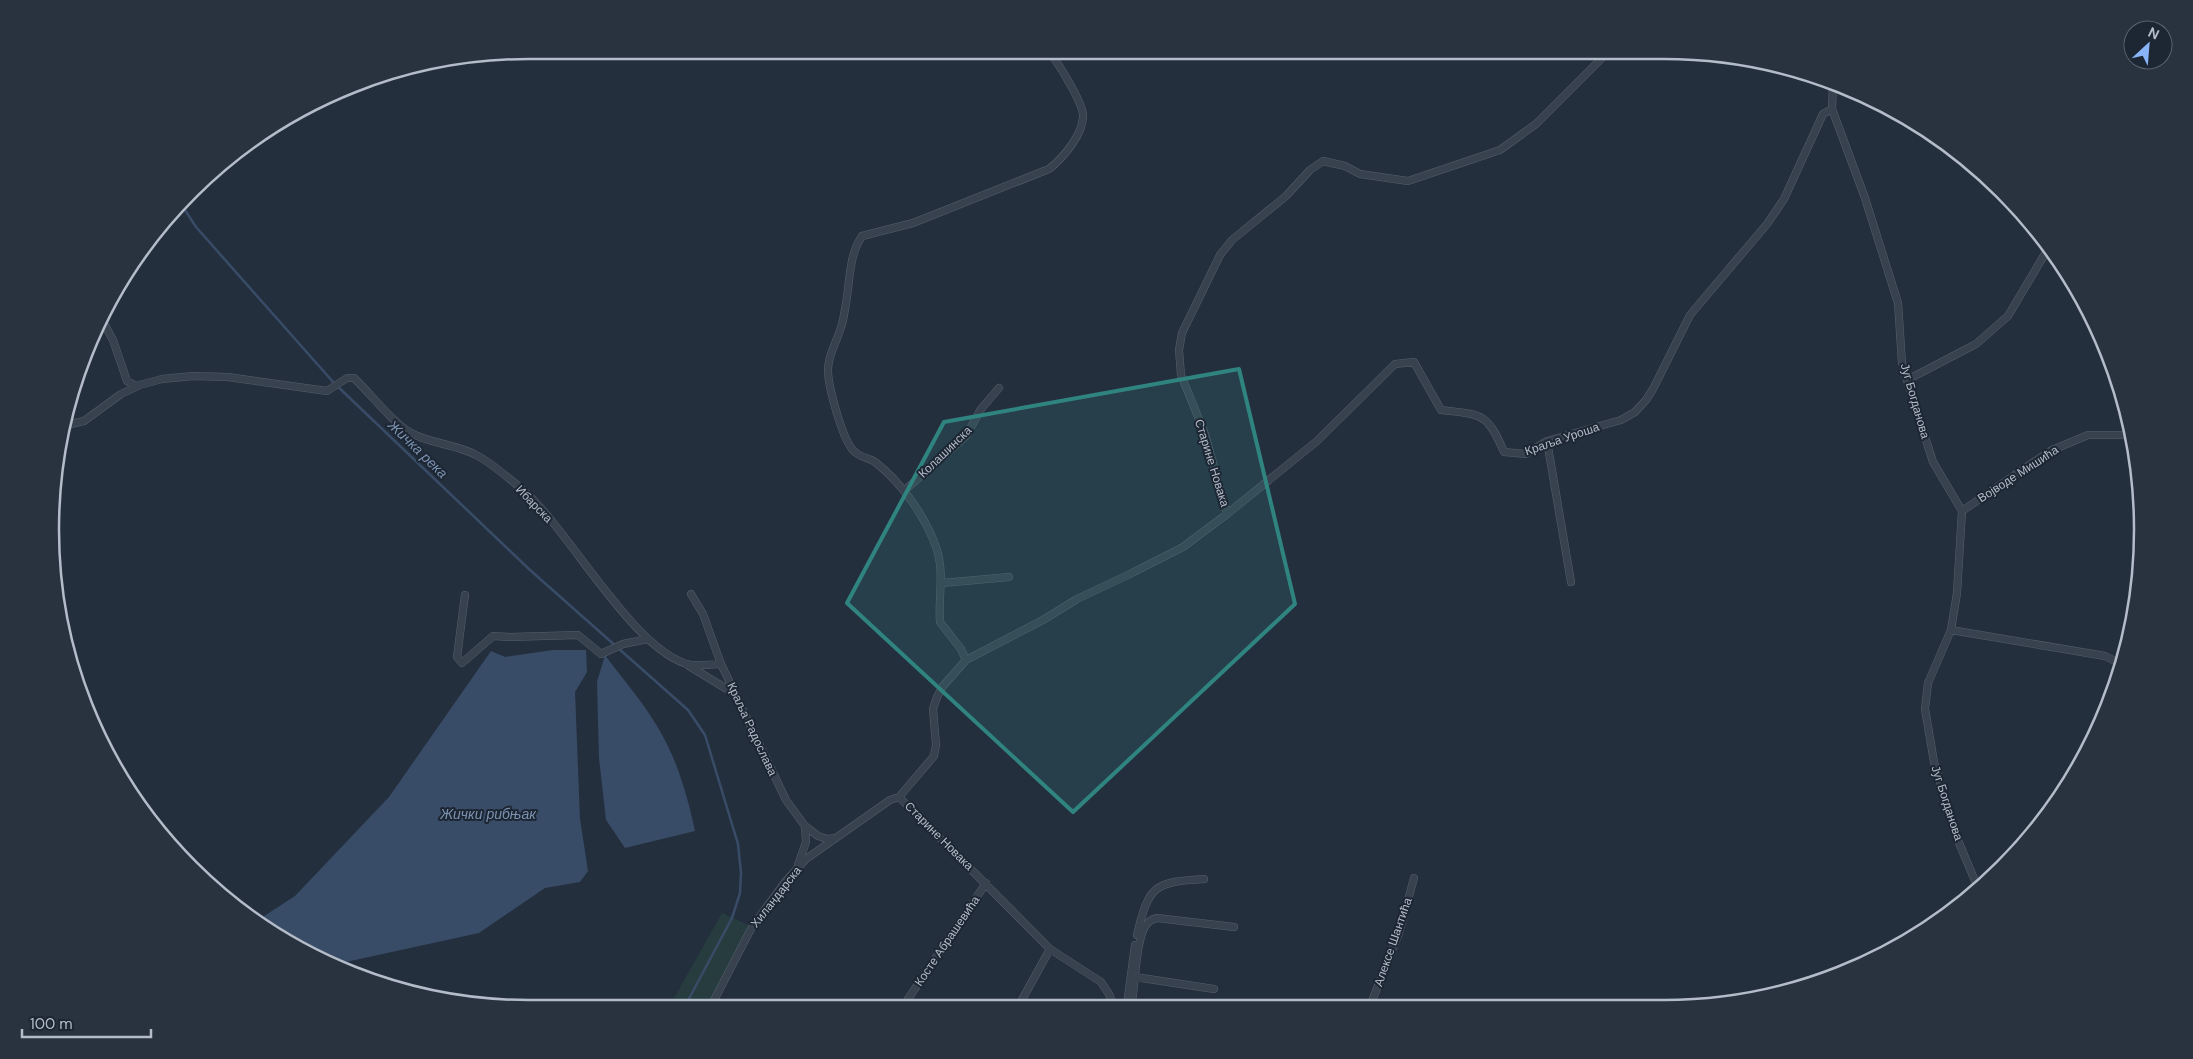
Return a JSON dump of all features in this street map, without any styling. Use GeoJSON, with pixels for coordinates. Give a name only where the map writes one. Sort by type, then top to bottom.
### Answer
{"type":"FeatureCollection","features":[{"type":"Feature","properties":{"kind":"street"},"geometry":{"type":"LineString","coordinates":[[966,660],[961,649],[940,622],[942,583],[936,548],[905,490],[874,462],[855,452],[849,445],[834,404],[830,386],[828,370],[830,355],[841,328],[854,253],[862,236],[913,223],[1049,169],[1061,160],[1076,139],[1083,114],[1068,80],[1053,59]]}},
{"type":"Feature","properties":{"kind":"street","name":"Старине Новака"},"geometry":{"type":"LineString","coordinates":[[1111,1000],[1101,982],[1050,948],[899,797],[934,756],[936,744],[933,709],[937,697],[943,686],[966,660],[1044,620],[1077,599],[1183,546],[1227,514],[1205,434],[1180,375],[1179,350],[1182,333],[1190,314],[1220,255],[1232,240],[1286,196],[1310,170],[1324,161],[1344,166],[1360,174],[1408,181],[1500,150],[1536,124],[1601,59]]}},
{"type":"Feature","properties":{"kind":"street","name":"Југ Богданова"},"geometry":{"type":"LineString","coordinates":[[1833,91],[1832,109],[1865,198],[1898,303],[1902,363],[1907,380],[1933,462],[1962,511],[1957,593],[1951,630],[1928,683],[1925,709],[1934,762],[1957,838],[1975,882]]}},
{"type":"Feature","properties":{"kind":"street","name":"Краља Уроша"},"geometry":{"type":"LineString","coordinates":[[1227,514],[1317,441],[1395,364],[1414,362],[1441,410],[1478,415],[1493,427],[1504,452],[1526,454],[1548,441],[1621,420],[1634,412],[1646,400],[1690,315],[1767,224],[1784,199],[1823,114],[1832,109]]}},
{"type":"Feature","properties":{"kind":"street"},"geometry":{"type":"LineString","coordinates":[[1907,380],[1976,344],[2008,316],[2045,254]]}},
{"type":"Feature","properties":{"kind":"street"},"geometry":{"type":"LineString","coordinates":[[105,325],[113,340],[127,381],[132,386],[140,386]]}},
{"type":"Feature","properties":{"kind":"street","name":"Ибарска"},"geometry":{"type":"LineString","coordinates":[[140,386],[162,379],[193,376],[259,380],[322,391],[350,377],[358,382],[411,433],[476,455],[523,490],[567,538],[611,597],[641,633],[682,662],[735,694]]}},
{"type":"Feature","properties":{"kind":"street"},"geometry":{"type":"LineString","coordinates":[[71,424],[84,421],[121,394],[140,386]]}},
{"type":"Feature","properties":{"kind":"street","name":"Колашинска"},"geometry":{"type":"LineString","coordinates":[[905,490],[966,436],[981,409],[999,388]]}},
{"type":"Feature","properties":{"kind":"street","name":"Војводе Мишића"},"geometry":{"type":"LineString","coordinates":[[1962,511],[2050,451],[2088,434],[2124,435]]}},
{"type":"Feature","properties":{"kind":"street"},"geometry":{"type":"LineString","coordinates":[[1548,441],[1571,582]]}},
{"type":"Feature","properties":{"kind":"street"},"geometry":{"type":"LineString","coordinates":[[942,583],[1009,577]]}},
{"type":"Feature","properties":{"kind":"street","name":"Краља Радослава"},"geometry":{"type":"LineString","coordinates":[[691,594],[703,614],[721,664],[786,800],[805,826],[818,836],[826,839],[838,837]]}},
{"type":"Feature","properties":{"kind":"street"},"geometry":{"type":"LineString","coordinates":[[465,595],[457,657],[462,663],[489,638],[498,635],[510,637],[573,634],[583,638],[601,654],[622,644],[648,639]]}},
{"type":"Feature","properties":{"kind":"street"},"geometry":{"type":"LineString","coordinates":[[1951,630],[2105,656],[2115,661]]}},
{"type":"Feature","properties":{"kind":"street","name":"Ибарска"},"geometry":{"type":"LineString","coordinates":[[682,662],[699,665],[721,664]]}},
{"type":"Feature","properties":{"kind":"street","name":"Хиландарска"},"geometry":{"type":"LineString","coordinates":[[714,1000],[752,927],[806,859],[890,800],[899,797]]}},
{"type":"Feature","properties":{"kind":"street"},"geometry":{"type":"LineString","coordinates":[[796,870],[806,842],[805,826]]}},
{"type":"Feature","properties":{"kind":"street","name":"Алексе Шантића"},"geometry":{"type":"LineString","coordinates":[[1372,1000],[1398,933],[1414,878]]}},
{"type":"Feature","properties":{"kind":"street"},"geometry":{"type":"LineString","coordinates":[[1128,1000],[1133,952],[1143,915],[1155,890],[1163,884],[1173,881],[1204,879]]}},
{"type":"Feature","properties":{"kind":"street","name":"Косте Абрашевића"},"geometry":{"type":"LineString","coordinates":[[908,999],[986,883]]}},
{"type":"Feature","properties":{"kind":"street"},"geometry":{"type":"LineString","coordinates":[[1132,1000],[1139,946],[1144,929],[1151,920],[1157,918],[1234,927]]}},
{"type":"Feature","properties":{"kind":"street"},"geometry":{"type":"LineString","coordinates":[[1022,1000],[1050,948]]}},
{"type":"Feature","properties":{"kind":"street"},"geometry":{"type":"LineString","coordinates":[[1135,977],[1214,990]]}},
{"type":"Feature","properties":{"kind":"highlighted area"},"geometry":{"type":"Polygon","coordinates":[[[1239,369],[1295,604],[1073,812],[847,603],[944,422],[1239,369]]]}},
{"type":"Feature","properties":{"kind":"green space"},"geometry":{"type":"Polygon","coordinates":[[[722,913],[752,927],[714,1000],[673,1000],[722,913]]]}},
{"type":"Feature","properties":{"kind":"water","name":"Жички рибњак"},"geometry":{"type":"Polygon","coordinates":[[[553,650],[586,650],[587,672],[575,692],[580,819],[588,871],[580,882],[545,888],[479,933],[345,962],[321,952],[263,917],[295,896],[389,797],[491,651],[505,657],[553,650]]]}},
{"type":"Feature","properties":{"kind":"water"},"geometry":{"type":"Polygon","coordinates":[[[605,655],[645,708],[664,738],[681,777],[695,831],[625,848],[606,820],[599,758],[597,682],[605,655]]]}},
{"type":"Feature","properties":{"kind":"waterway","name":"Жичка река"},"geometry":{"type":"LineString","coordinates":[[185,210],[196,227],[334,383],[530,570],[688,710],[705,735],[738,844],[741,873],[740,893],[732,918],[688,1000]]}}]}
